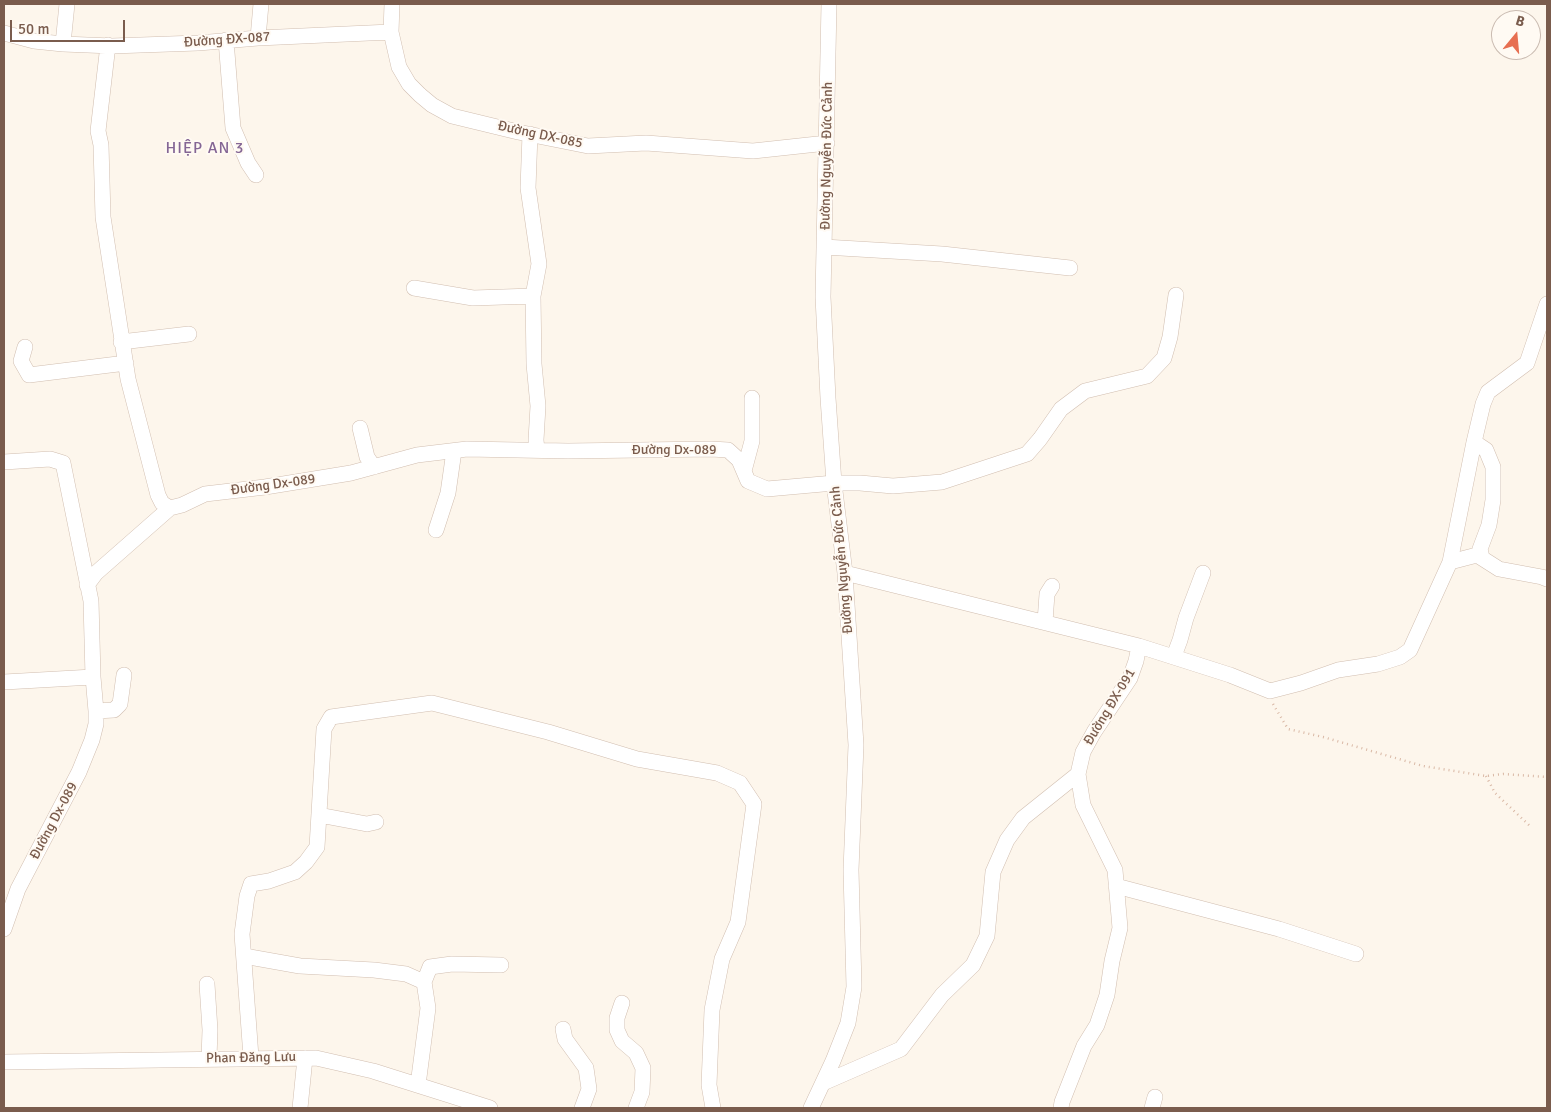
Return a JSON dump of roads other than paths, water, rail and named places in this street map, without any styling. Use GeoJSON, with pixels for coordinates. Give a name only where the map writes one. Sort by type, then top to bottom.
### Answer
{"type":"FeatureCollection","features":[{"type":"Feature","properties":{"kind":"street"},"geometry":{"type":"LineString","coordinates":[[63,44],[67,4]]}},
{"type":"Feature","properties":{"kind":"street"},"geometry":{"type":"LineString","coordinates":[[258,38],[261,4]]}},
{"type":"Feature","properties":{"kind":"street","name":"Đường DX-085"},"geometry":{"type":"LineString","coordinates":[[392,4],[391,32],[399,67],[409,84],[432,105],[452,116],[588,146],[646,143],[753,151],[827,143]]}},
{"type":"Feature","properties":{"kind":"street","name":"Đường Nguyễn Đức Cảnh"},"geometry":{"type":"LineString","coordinates":[[811,1108],[848,1023],[854,987],[851,870],[856,745],[844,573],[834,483],[824,297],[829,4]]}},
{"type":"Feature","properties":{"kind":"street","name":"Đường ĐX-087"},"geometry":{"type":"LineString","coordinates":[[4,34],[63,44],[160,45],[391,32]]}},
{"type":"Feature","properties":{"kind":"street"},"geometry":{"type":"LineString","coordinates":[[226,40],[233,128],[248,163],[256,175]]}},
{"type":"Feature","properties":{"kind":"street"},"geometry":{"type":"LineString","coordinates":[[108,45],[98,131],[101,145],[102,217],[128,378],[158,495],[162,503],[170,508]]}},
{"type":"Feature","properties":{"kind":"street"},"geometry":{"type":"LineString","coordinates":[[530,134],[528,188],[539,264],[533,296],[534,364],[538,406],[537,450]]}},
{"type":"Feature","properties":{"kind":"street"},"geometry":{"type":"LineString","coordinates":[[824,247],[942,254],[1070,268]]}},
{"type":"Feature","properties":{"kind":"street"},"geometry":{"type":"LineString","coordinates":[[414,288],[473,298],[533,296]]}},
{"type":"Feature","properties":{"kind":"street","name":"Đường Dx-089"},"geometry":{"type":"LineString","coordinates":[[4,929],[18,889],[79,772],[92,740],[96,724],[91,601],[88,585],[96,573],[170,508],[182,505],[205,494],[332,476],[417,455],[467,449],[728,450],[739,460],[748,481],[767,489],[834,483],[893,486],[942,482],[1027,454],[1061,409],[1085,391],[1146,376],[1164,358],[1170,337],[1176,295]]}},
{"type":"Feature","properties":{"kind":"street"},"geometry":{"type":"LineString","coordinates":[[844,573],[1139,646],[1174,656],[1270,691],[1301,683],[1338,670],[1378,664],[1400,657],[1410,650],[1450,562],[1483,404],[1488,392],[1527,362],[1547,304]]}},
{"type":"Feature","properties":{"kind":"street"},"geometry":{"type":"LineString","coordinates":[[121,342],[188,334]]}},
{"type":"Feature","properties":{"kind":"street"},"geometry":{"type":"LineString","coordinates":[[24,348],[21,361],[29,375],[126,363]]}},
{"type":"Feature","properties":{"kind":"street"},"geometry":{"type":"LineString","coordinates":[[744,471],[752,442],[752,398]]}},
{"type":"Feature","properties":{"kind":"street"},"geometry":{"type":"LineString","coordinates":[[360,428],[367,457],[374,467]]}},
{"type":"Feature","properties":{"kind":"street"},"geometry":{"type":"LineString","coordinates":[[1474,442],[1486,450],[1493,467],[1493,500],[1489,525],[1480,549],[1482,558]]}},
{"type":"Feature","properties":{"kind":"street"},"geometry":{"type":"LineString","coordinates":[[436,530],[448,493],[454,451]]}},
{"type":"Feature","properties":{"kind":"street"},"geometry":{"type":"LineString","coordinates":[[4,462],[50,458],[63,462],[88,585]]}},
{"type":"Feature","properties":{"kind":"street"},"geometry":{"type":"LineString","coordinates":[[1450,562],[1477,555],[1499,569],[1542,576],[1547,579]]}},
{"type":"Feature","properties":{"kind":"street"},"geometry":{"type":"LineString","coordinates":[[1174,656],[1203,573]]}},
{"type":"Feature","properties":{"kind":"street"},"geometry":{"type":"LineString","coordinates":[[1045,622],[1047,594],[1052,586]]}},
{"type":"Feature","properties":{"kind":"street","name":"Đường ĐX-091"},"geometry":{"type":"LineString","coordinates":[[1062,1108],[1062,1102],[1084,1046],[1097,1025],[1107,995],[1112,961],[1120,928],[1115,870],[1083,806],[1078,774],[1083,752],[1130,678],[1139,646]]}},
{"type":"Feature","properties":{"kind":"street"},"geometry":{"type":"LineString","coordinates":[[96,711],[114,710],[120,704],[124,675]]}},
{"type":"Feature","properties":{"kind":"street"},"geometry":{"type":"LineString","coordinates":[[4,682],[93,677]]}},
{"type":"Feature","properties":{"kind":"street"},"geometry":{"type":"LineString","coordinates":[[251,1057],[242,934],[247,896],[251,884],[269,881],[295,872],[306,862],[317,847],[324,729],[331,717],[432,703],[548,732],[637,759],[717,773],[740,783],[754,804],[738,922],[722,959],[712,1010],[709,1085],[713,1108]]}},
{"type":"Feature","properties":{"kind":"street"},"geometry":{"type":"LineString","coordinates":[[823,1083],[901,1049],[942,995],[973,965],[987,936],[993,872],[1007,840],[1024,818],[1078,774]]}},
{"type":"Feature","properties":{"kind":"street"},"geometry":{"type":"LineString","coordinates":[[319,815],[367,824],[376,822]]}},
{"type":"Feature","properties":{"kind":"street"},"geometry":{"type":"LineString","coordinates":[[1116,886],[1279,929],[1356,954]]}},
{"type":"Feature","properties":{"kind":"street"},"geometry":{"type":"LineString","coordinates":[[244,956],[300,966],[374,970],[406,974],[424,982]]}},
{"type":"Feature","properties":{"kind":"street"},"geometry":{"type":"LineString","coordinates":[[418,1085],[428,1008],[424,982],[430,967],[452,964],[501,965]]}},
{"type":"Feature","properties":{"kind":"street"},"geometry":{"type":"LineString","coordinates":[[207,984],[210,1058]]}},
{"type":"Feature","properties":{"kind":"street"},"geometry":{"type":"LineString","coordinates":[[622,1003],[617,1018],[617,1030],[622,1041],[636,1053],[642,1068],[642,1092],[636,1108]]}},
{"type":"Feature","properties":{"kind":"street"},"geometry":{"type":"LineString","coordinates":[[563,1029],[565,1039],[586,1068],[589,1090],[582,1108]]}},
{"type":"Feature","properties":{"kind":"street","name":"Phan Đăng Lưu"},"geometry":{"type":"LineString","coordinates":[[4,1062],[251,1057],[316,1058],[373,1070],[490,1108]]}},
{"type":"Feature","properties":{"kind":"street"},"geometry":{"type":"LineString","coordinates":[[300,1108],[305,1058]]}},
{"type":"Feature","properties":{"kind":"district","name":"HIỆP AN 3"},"geometry":{"type":"Point","coordinates":[205,149]}}]}
